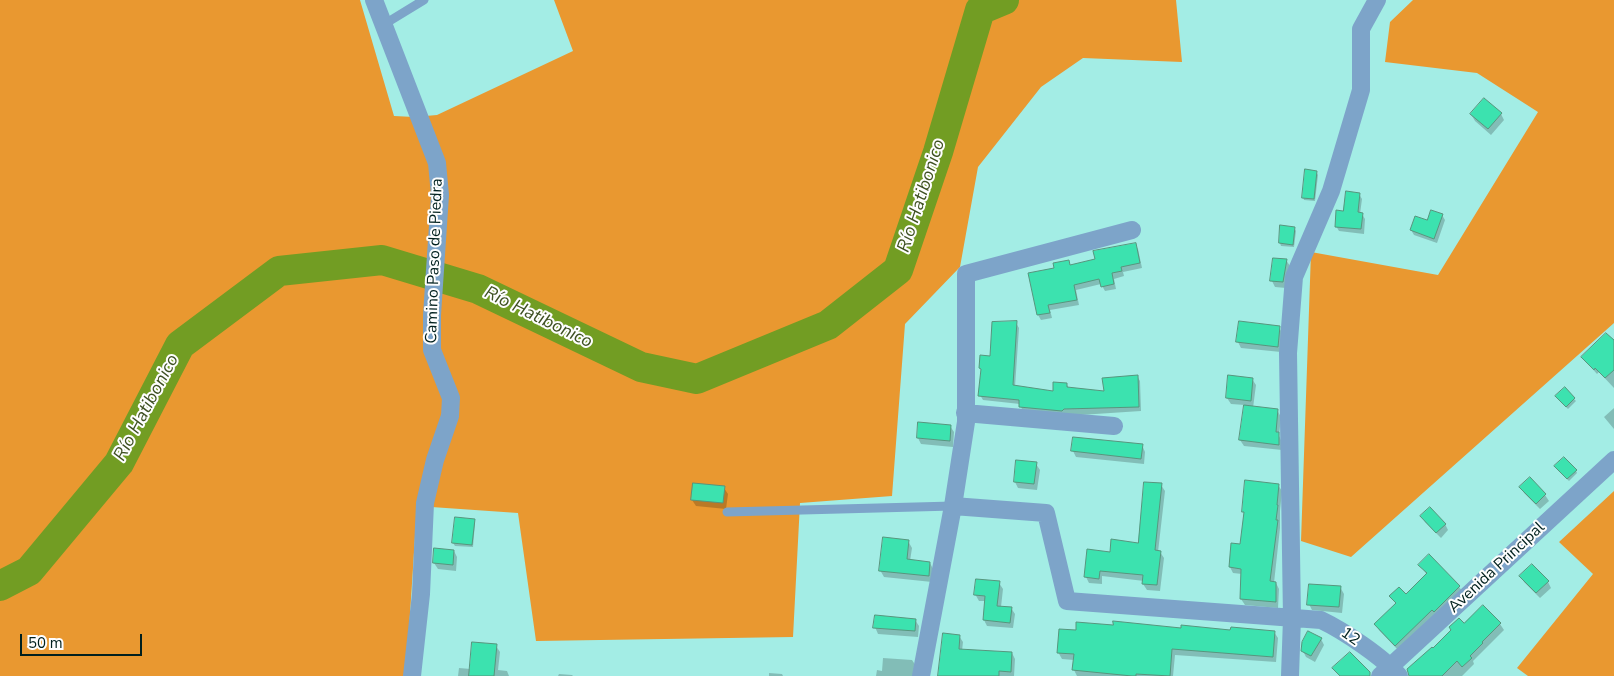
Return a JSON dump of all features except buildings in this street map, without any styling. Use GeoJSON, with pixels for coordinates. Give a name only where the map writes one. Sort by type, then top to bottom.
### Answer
{"type":"FeatureCollection","features":[{"type":"Feature","properties":{"kind":"street","name":"Camino Paso de Piedra"},"geometry":{"type":"LineString","coordinates":[[374,0],[437,163],[440,195],[432,315],[432,350],[451,398],[451,407],[425,503],[421,594],[412,676]]}},
{"type":"Feature","properties":{"kind":"street"},"geometry":{"type":"LineString","coordinates":[[1290,676],[1292,618],[1288,352],[1294,277],[1334,182],[1361,90],[1361,28],[1377,0]]}},
{"type":"Feature","properties":{"kind":"street"},"geometry":{"type":"LineString","coordinates":[[921,676],[953,506],[966,422],[966,274],[1132,230]]}},
{"type":"Feature","properties":{"kind":"street"},"geometry":{"type":"LineString","coordinates":[[965,413],[1114,426]]}},
{"type":"Feature","properties":{"kind":"street","name":"Avenida Principal"},"geometry":{"type":"LineString","coordinates":[[1390,673],[1614,460]]}},
{"type":"Feature","properties":{"kind":"street","name":"12"},"geometry":{"type":"LineString","coordinates":[[953,506],[1046,513],[1066,601],[1321,620],[1336,627],[1390,673]]}},
{"type":"Feature","properties":{"kind":"lane"},"geometry":{"type":"LineString","coordinates":[[383,25],[424,0]]}},
{"type":"Feature","properties":{"kind":"lane"},"geometry":{"type":"LineString","coordinates":[[727,512],[953,506]]}},
{"type":"Feature","properties":{"kind":"shaded area"},"geometry":{"type":"Polygon","coordinates":[[[0,0],[360,0],[394,116],[437,115],[573,51],[554,0],[1176,0],[1182,62],[1083,58],[1041,87],[978,167],[960,267],[905,324],[892,496],[800,503],[793,637],[536,641],[518,513],[417,506],[406,676],[0,676],[0,0]]]}},
{"type":"Feature","properties":{"kind":"shaded area"},"geometry":{"type":"Polygon","coordinates":[[[1413,0],[1614,0],[1614,323],[1351,557],[1301,541],[1311,252],[1438,275],[1538,112],[1477,73],[1385,62],[1390,22],[1413,0]]]}},
{"type":"Feature","properties":{"kind":"shaded area"},"geometry":{"type":"Polygon","coordinates":[[[1614,491],[1614,676],[1528,676],[1517,668],[1593,574],[1559,542],[1614,491]]]}},
{"type":"Feature","properties":{"kind":"waterway","name":"Río Hatibonico"},"geometry":{"type":"LineString","coordinates":[[0,586],[29,571],[119,463],[180,345],[279,271],[382,260],[478,289],[641,367],[697,379],[828,325],[898,270],[938,152],[980,10],[1004,0]]}}]}
